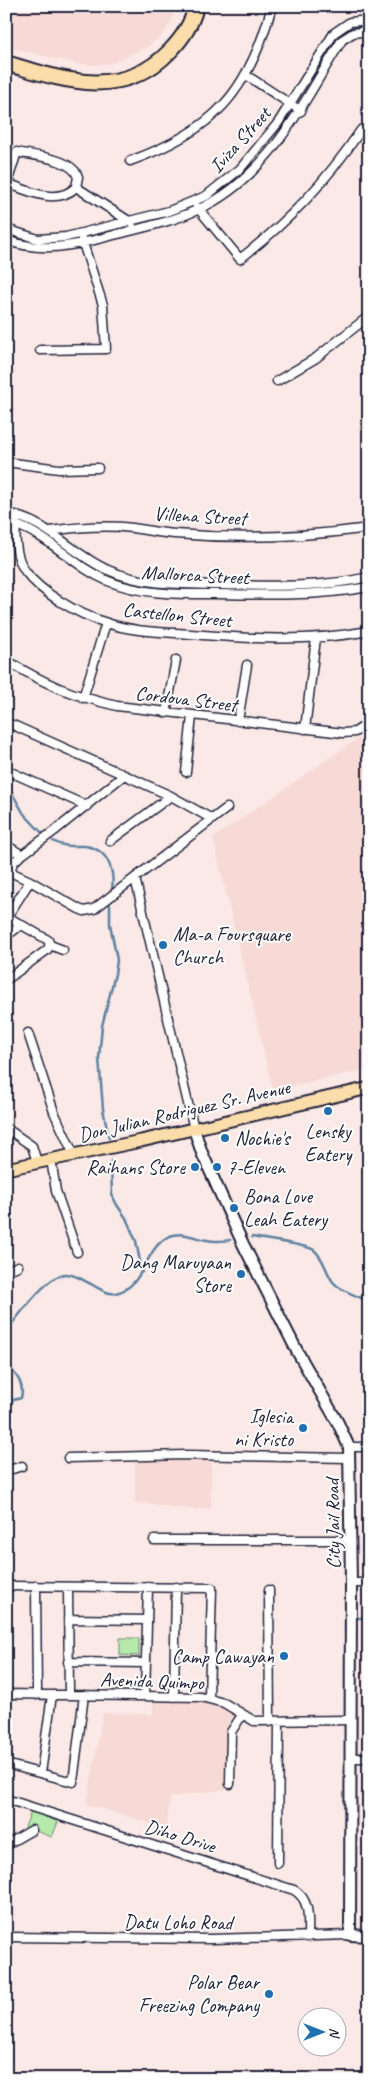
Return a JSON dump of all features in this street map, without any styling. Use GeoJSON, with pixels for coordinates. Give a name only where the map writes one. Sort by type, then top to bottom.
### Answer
{"type":"FeatureCollection","features":[{"type":"Feature","properties":{"kind":"highway"},"geometry":{"type":"LineString","coordinates":[[6,63],[76,82],[92,83],[122,80],[144,71],[164,58],[186,31],[196,6]]}},
{"type":"Feature","properties":{"kind":"main road","name":"Don Julian Rodriguez Sr. Avenue"},"geometry":{"type":"LineString","coordinates":[[6,1168],[194,1129],[369,1088]]}},
{"type":"Feature","properties":{"kind":"street"},"geometry":{"type":"LineString","coordinates":[[130,162],[172,145],[196,130],[227,101],[246,75],[262,39],[272,6]]}},
{"type":"Feature","properties":{"kind":"street","name":"Iviza Street"},"geometry":{"type":"LineString","coordinates":[[6,230],[47,239],[80,234],[194,203],[218,188],[240,169],[278,123],[334,33],[350,22],[369,20]]}},
{"type":"Feature","properties":{"kind":"street","name":"Iviza Street"},"geometry":{"type":"LineString","coordinates":[[6,240],[25,246],[41,248],[83,244],[176,219],[200,210],[246,176],[282,137],[301,111],[342,40],[353,33],[369,31]]}},
{"type":"Feature","properties":{"kind":"street"},"geometry":{"type":"LineString","coordinates":[[246,75],[301,111]]}},
{"type":"Feature","properties":{"kind":"street"},"geometry":{"type":"LineString","coordinates":[[194,203],[240,259],[307,200],[338,164],[361,130]]}},
{"type":"Feature","properties":{"kind":"street"},"geometry":{"type":"LineString","coordinates":[[16,152],[56,160],[71,166],[78,177],[76,187],[65,194],[50,196],[7,184],[16,152]]}},
{"type":"Feature","properties":{"kind":"street"},"geometry":{"type":"LineString","coordinates":[[76,187],[140,228]]}},
{"type":"Feature","properties":{"kind":"street"},"geometry":{"type":"LineString","coordinates":[[40,350],[106,350],[104,305],[80,234]]}},
{"type":"Feature","properties":{"kind":"street"},"geometry":{"type":"LineString","coordinates":[[277,381],[316,358],[369,316]]}},
{"type":"Feature","properties":{"kind":"street"},"geometry":{"type":"LineString","coordinates":[[6,462],[58,469],[98,468]]}},
{"type":"Feature","properties":{"kind":"street","name":"Mallorca Street"},"geometry":{"type":"LineString","coordinates":[[6,514],[16,515],[33,521],[107,570],[150,582],[295,586],[348,581],[369,576]]}},
{"type":"Feature","properties":{"kind":"street","name":"Castellon Street"},"geometry":{"type":"LineString","coordinates":[[16,515],[16,543],[20,562],[33,580],[68,605],[106,623],[157,632],[244,638],[316,638],[369,631]]}},
{"type":"Feature","properties":{"kind":"street","name":"Mallorca Street"},"geometry":{"type":"LineString","coordinates":[[6,522],[38,534],[99,577],[118,585],[149,592],[292,596],[333,593],[369,587]]}},
{"type":"Feature","properties":{"kind":"street","name":"Villena Street"},"geometry":{"type":"LineString","coordinates":[[38,534],[78,528],[118,527],[175,534],[276,536],[319,534],[361,529]]}},
{"type":"Feature","properties":{"kind":"street"},"geometry":{"type":"LineString","coordinates":[[83,698],[106,623]]}},
{"type":"Feature","properties":{"kind":"street"},"geometry":{"type":"LineString","coordinates":[[305,729],[316,638]]}},
{"type":"Feature","properties":{"kind":"street","name":"Cordova Street"},"geometry":{"type":"LineString","coordinates":[[6,660],[44,683],[83,698],[117,706],[350,734],[360,730],[369,723]]}},
{"type":"Feature","properties":{"kind":"street"},"geometry":{"type":"LineString","coordinates":[[166,713],[176,660]]}},
{"type":"Feature","properties":{"kind":"street"},"geometry":{"type":"LineString","coordinates":[[238,721],[247,665]]}},
{"type":"Feature","properties":{"kind":"street"},"geometry":{"type":"LineString","coordinates":[[186,772],[192,716]]}},
{"type":"Feature","properties":{"kind":"street"},"geometry":{"type":"LineString","coordinates":[[13,725],[171,796],[212,819]]}},
{"type":"Feature","properties":{"kind":"street"},"geometry":{"type":"LineString","coordinates":[[6,770],[87,806]]}},
{"type":"Feature","properties":{"kind":"street"},"geometry":{"type":"LineString","coordinates":[[123,776],[87,806],[22,854],[13,862],[8,871],[30,881],[79,909],[89,910],[99,906],[227,808]]}},
{"type":"Feature","properties":{"kind":"street"},"geometry":{"type":"LineString","coordinates":[[110,841],[171,796]]}},
{"type":"Feature","properties":{"kind":"street"},"geometry":{"type":"LineString","coordinates":[[6,845],[22,854]]}},
{"type":"Feature","properties":{"kind":"street"},"geometry":{"type":"LineString","coordinates":[[135,878],[194,1129]]}},
{"type":"Feature","properties":{"kind":"street"},"geometry":{"type":"LineString","coordinates":[[30,881],[7,916],[48,940],[50,945],[63,950]]}},
{"type":"Feature","properties":{"kind":"street"},"geometry":{"type":"LineString","coordinates":[[6,936],[22,925]]}},
{"type":"Feature","properties":{"kind":"street"},"geometry":{"type":"LineString","coordinates":[[6,980],[47,950],[50,945]]}},
{"type":"Feature","properties":{"kind":"street"},"geometry":{"type":"LineString","coordinates":[[28,1033],[54,1112],[74,1155]]}},
{"type":"Feature","properties":{"kind":"street"},"geometry":{"type":"LineString","coordinates":[[6,1128],[32,1146],[37,1162]]}},
{"type":"Feature","properties":{"kind":"street","name":"City Jail Road"},"geometry":{"type":"LineString","coordinates":[[194,1129],[202,1153],[235,1228],[297,1350],[338,1423],[349,1453],[351,1583],[350,1935]]}},
{"type":"Feature","properties":{"kind":"street"},"geometry":{"type":"LineString","coordinates":[[51,1159],[56,1191],[77,1252]]}},
{"type":"Feature","properties":{"kind":"street"},"geometry":{"type":"LineString","coordinates":[[6,1271],[18,1266]]}},
{"type":"Feature","properties":{"kind":"street"},"geometry":{"type":"LineString","coordinates":[[68,1458],[349,1453],[369,1447]]}},
{"type":"Feature","properties":{"kind":"street"},"geometry":{"type":"LineString","coordinates":[[6,1471],[22,1466]]}},
{"type":"Feature","properties":{"kind":"street"},"geometry":{"type":"LineString","coordinates":[[154,1540],[350,1540]]}},
{"type":"Feature","properties":{"kind":"street"},"geometry":{"type":"LineString","coordinates":[[351,1583],[369,1583]]}},
{"type":"Feature","properties":{"kind":"street"},"geometry":{"type":"LineString","coordinates":[[6,1586],[212,1588],[209,1698]]}},
{"type":"Feature","properties":{"kind":"street"},"geometry":{"type":"LineString","coordinates":[[36,1586],[37,1695]]}},
{"type":"Feature","properties":{"kind":"street"},"geometry":{"type":"LineString","coordinates":[[68,1586],[69,1695]]}},
{"type":"Feature","properties":{"kind":"street"},"geometry":{"type":"LineString","coordinates":[[145,1696],[148,1587]]}},
{"type":"Feature","properties":{"kind":"street"},"geometry":{"type":"LineString","coordinates":[[174,1697],[176,1587]]}},
{"type":"Feature","properties":{"kind":"street"},"geometry":{"type":"LineString","coordinates":[[269,1590],[270,1722]]}},
{"type":"Feature","properties":{"kind":"street"},"geometry":{"type":"LineString","coordinates":[[68,1619],[147,1620]]}},
{"type":"Feature","properties":{"kind":"street"},"geometry":{"type":"LineString","coordinates":[[68,1662],[146,1663]]}},
{"type":"Feature","properties":{"kind":"street","name":"Avenida Quimpo"},"geometry":{"type":"LineString","coordinates":[[6,1694],[209,1698],[224,1703],[242,1715],[254,1720],[279,1722],[350,1720]]}},
{"type":"Feature","properties":{"kind":"street"},"geometry":{"type":"LineString","coordinates":[[41,1773],[52,1695]]}},
{"type":"Feature","properties":{"kind":"street"},"geometry":{"type":"LineString","coordinates":[[6,1764],[73,1782],[84,1696]]}},
{"type":"Feature","properties":{"kind":"street"},"geometry":{"type":"LineString","coordinates":[[230,1784],[231,1732],[242,1715]]}},
{"type":"Feature","properties":{"kind":"street"},"geometry":{"type":"LineString","coordinates":[[278,1863],[279,1722]]}},
{"type":"Feature","properties":{"kind":"street"},"geometry":{"type":"LineString","coordinates":[[350,1758],[369,1758]]}},
{"type":"Feature","properties":{"kind":"street","name":"Diho Drive"},"geometry":{"type":"LineString","coordinates":[[6,1798],[60,1817],[294,1890],[302,1895],[308,1909],[308,1936]]}},
{"type":"Feature","properties":{"kind":"street"},"geometry":{"type":"LineString","coordinates":[[6,1845],[32,1830]]}},
{"type":"Feature","properties":{"kind":"street"},"geometry":{"type":"LineString","coordinates":[[350,1935],[369,1936]]}},
{"type":"Feature","properties":{"kind":"street","name":"Datu Loho Road"},"geometry":{"type":"LineString","coordinates":[[6,1937],[212,1939],[350,1935]]}},
{"type":"Feature","properties":{"kind":"shaded area"},"geometry":{"type":"Polygon","coordinates":[[[6,6],[177,6],[171,22],[161,36],[147,47],[114,62],[98,65],[79,64],[6,47],[6,6]]]}},
{"type":"Feature","properties":{"kind":"shaded area"},"geometry":{"type":"Polygon","coordinates":[[[369,731],[369,1069],[273,1090],[213,838],[369,731]]]}},
{"type":"Feature","properties":{"kind":"shaded area"},"geometry":{"type":"Polygon","coordinates":[[[135,1458],[211,1458],[211,1509],[191,1509],[135,1502],[135,1458]]]}},
{"type":"Feature","properties":{"kind":"shaded area"},"geometry":{"type":"Polygon","coordinates":[[[200,1700],[212,1702],[228,1709],[235,1715],[230,1724],[228,1736],[226,1789],[170,1797],[166,1828],[87,1804],[103,1713],[153,1714],[153,1701],[200,1700]]]}},
{"type":"Feature","properties":{"kind":"green space"},"geometry":{"type":"Polygon","coordinates":[[[120,1638],[139,1638],[139,1656],[120,1655],[120,1638]]]}},
{"type":"Feature","properties":{"kind":"green space"},"geometry":{"type":"Polygon","coordinates":[[[31,1811],[58,1822],[52,1837],[25,1827],[31,1811]]]}},
{"type":"Feature","properties":{"kind":"waterway"},"geometry":{"type":"LineString","coordinates":[[6,788],[12,793],[24,814],[43,834]]}},
{"type":"Feature","properties":{"kind":"waterway"},"geometry":{"type":"LineString","coordinates":[[53,841],[64,845],[92,848],[104,855],[111,867],[112,890]]}},
{"type":"Feature","properties":{"kind":"waterway"},"geometry":{"type":"LineString","coordinates":[[109,1138],[103,1109],[99,1058],[102,1026],[117,960],[110,924],[110,905]]}},
{"type":"Feature","properties":{"kind":"waterway"},"geometry":{"type":"LineString","coordinates":[[111,1161],[112,1195],[126,1218],[136,1241],[142,1272]]}},
{"type":"Feature","properties":{"kind":"waterway"},"geometry":{"type":"LineString","coordinates":[[369,1218],[365,1228],[365,1237],[369,1240]]}},
{"type":"Feature","properties":{"kind":"waterway"},"geometry":{"type":"LineString","coordinates":[[6,1331],[42,1288],[59,1276],[73,1275],[103,1291],[116,1293],[126,1289],[133,1283],[161,1241],[170,1236],[179,1234],[213,1241],[230,1240]]}},
{"type":"Feature","properties":{"kind":"waterway"},"geometry":{"type":"LineString","coordinates":[[252,1237],[294,1244],[314,1250],[321,1258],[337,1286],[369,1302]]}},
{"type":"Feature","properties":{"kind":"waterway"},"geometry":{"type":"LineString","coordinates":[[6,1364],[19,1380],[22,1388],[21,1398],[6,1402]]}},
{"type":"Feature","properties":{"kind":"waterway"},"geometry":{"type":"LineString","coordinates":[[354,1618],[369,1618]]}},
{"type":"Feature","properties":{"kind":"place","name":"Ma-a Foursquare Church"},"geometry":{"type":"Point","coordinates":[163,945]}},
{"type":"Feature","properties":{"kind":"place","name":"Lensky Eatery"},"geometry":{"type":"Point","coordinates":[328,1111]}},
{"type":"Feature","properties":{"kind":"place","name":"Nochie's"},"geometry":{"type":"Point","coordinates":[225,1138]}},
{"type":"Feature","properties":{"kind":"place","name":"Raihans Store"},"geometry":{"type":"Point","coordinates":[195,1167]}},
{"type":"Feature","properties":{"kind":"place","name":"7-Eleven"},"geometry":{"type":"Point","coordinates":[217,1167]}},
{"type":"Feature","properties":{"kind":"place","name":"Bona Love Leah Eatery"},"geometry":{"type":"Point","coordinates":[234,1208]}},
{"type":"Feature","properties":{"kind":"place","name":"Dang Maruyaan Store"},"geometry":{"type":"Point","coordinates":[241,1274]}},
{"type":"Feature","properties":{"kind":"place","name":"Iglesia ni Kristo"},"geometry":{"type":"Point","coordinates":[303,1428]}},
{"type":"Feature","properties":{"kind":"place","name":"Camp Cawayan"},"geometry":{"type":"Point","coordinates":[284,1656]}},
{"type":"Feature","properties":{"kind":"place","name":"Polar Bear Freezing Company"},"geometry":{"type":"Point","coordinates":[269,1994]}}]}
